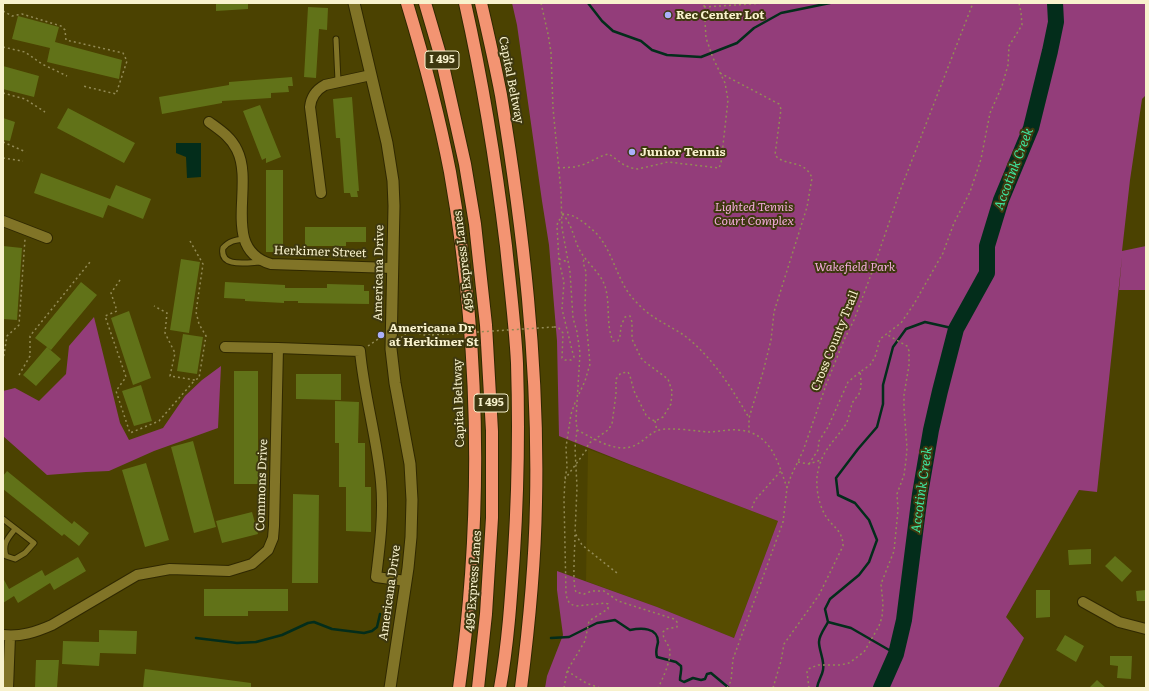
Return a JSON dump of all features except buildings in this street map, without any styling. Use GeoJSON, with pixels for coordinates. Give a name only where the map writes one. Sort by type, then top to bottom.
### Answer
{"type":"FeatureCollection","features":[{"type":"Feature","properties":{"kind":"highway","name":"Capital Beltway"},"geometry":{"type":"LineString","coordinates":[[407,3],[435,101],[450,171],[459,231],[470,339],[476,462],[475,504],[469,611],[460,688]]}},
{"type":"Feature","properties":{"kind":"highway","name":"495 Express Lanes"},"geometry":{"type":"LineString","coordinates":[[425,3],[442,61],[456,119],[470,193],[478,247],[486,325],[492,431],[492,518],[490,568],[478,688]]}},
{"type":"Feature","properties":{"kind":"highway"},"geometry":{"type":"LineString","coordinates":[[432,3],[456,119]]}},
{"type":"Feature","properties":{"kind":"highway"},"geometry":{"type":"LineString","coordinates":[[457,3],[488,114]]}},
{"type":"Feature","properties":{"kind":"highway","name":"I 495"},"geometry":{"type":"LineString","coordinates":[[464,3],[488,114],[511,288],[517,362],[518,472],[512,579],[500,688]]}},
{"type":"Feature","properties":{"kind":"highway","name":"Capital Beltway"},"geometry":{"type":"LineString","coordinates":[[481,3],[500,94],[524,260],[536,413],[536,496],[534,546],[530,611],[520,688]]}},
{"type":"Feature","properties":{"kind":"highway"},"geometry":{"type":"LineString","coordinates":[[488,3],[500,94]]}},
{"type":"Feature","properties":{"kind":"street","name":"Americana Drive"},"geometry":{"type":"LineString","coordinates":[[354,3],[387,144],[393,180],[391,349],[395,383],[410,464],[412,500],[411,536],[406,581],[390,688]]}},
{"type":"Feature","properties":{"kind":"street"},"geometry":{"type":"LineString","coordinates":[[320,193],[311,103],[319,88],[338,81],[371,75]]}},
{"type":"Feature","properties":{"kind":"street","name":"Herkimer Street"},"geometry":{"type":"LineString","coordinates":[[209,122],[228,137],[238,150],[244,175],[242,219],[244,239],[256,258],[271,264],[392,268]]}},
{"type":"Feature","properties":{"kind":"street"},"geometry":{"type":"LineString","coordinates":[[3,221],[47,238]]}},
{"type":"Feature","properties":{"kind":"street"},"geometry":{"type":"LineString","coordinates":[[225,347],[360,351],[362,372],[381,482],[382,535],[376,576],[406,581]]}},
{"type":"Feature","properties":{"kind":"street","name":"Commons Drive"},"geometry":{"type":"LineString","coordinates":[[7,636],[25,635],[52,625],[137,575],[170,569],[229,571],[252,564],[268,550],[273,538],[274,526],[278,348]]}},
{"type":"Feature","properties":{"kind":"street"},"geometry":{"type":"LineString","coordinates":[[1083,602],[1119,622],[1146,629]]}},
{"type":"Feature","properties":{"kind":"street"},"geometry":{"type":"LineString","coordinates":[[7,636],[8,688]]}},
{"type":"Feature","properties":{"kind":"lane"},"geometry":{"type":"LineString","coordinates":[[336,39],[338,81]]}},
{"type":"Feature","properties":{"kind":"lane"},"geometry":{"type":"LineString","coordinates":[[244,239],[232,241],[223,248],[223,256],[226,260],[239,263],[263,262]]}},
{"type":"Feature","properties":{"kind":"lane"},"geometry":{"type":"LineString","coordinates":[[3,519],[34,543],[25,553],[15,559],[6,556],[4,549],[7,539],[15,529]]}},
{"type":"Feature","properties":{"kind":"path"},"geometry":{"type":"LineString","coordinates":[[541,3],[548,34],[550,52],[552,108],[562,228],[568,262],[572,311],[580,353],[575,448],[577,487],[574,588],[576,592],[584,594],[592,591],[604,591],[618,601],[674,619],[677,622],[677,627],[663,632],[663,638],[669,648],[670,654],[665,674],[658,688]]}},
{"type":"Feature","properties":{"kind":"path"},"geometry":{"type":"LineString","coordinates":[[558,168],[575,167],[609,154],[624,165],[638,169],[668,162],[719,168],[721,163],[728,100],[725,83],[713,58],[706,38],[704,3]]}},
{"type":"Feature","properties":{"kind":"path"},"geometry":{"type":"LineString","coordinates":[[704,7],[766,3]]}},
{"type":"Feature","properties":{"kind":"path","name":"Cross County Trail"},"geometry":{"type":"LineString","coordinates":[[727,688],[731,681],[733,659],[783,522],[787,488],[791,476],[798,462],[826,384],[858,309],[900,191],[973,3]]}},
{"type":"Feature","properties":{"kind":"path"},"geometry":{"type":"LineString","coordinates":[[808,464],[818,450],[819,441],[828,427],[833,412],[848,382],[870,365],[875,357],[880,339],[901,323],[914,304],[943,253],[954,223],[970,192],[981,159],[990,113],[1002,86],[1008,64],[1009,46],[1022,25],[1021,12],[1018,3]]}},
{"type":"Feature","properties":{"kind":"path"},"geometry":{"type":"LineString","coordinates":[[3,11],[12,16],[22,14],[60,26],[65,30],[66,40],[123,53],[127,61],[116,94],[83,86]]}},
{"type":"Feature","properties":{"kind":"path"},"geometry":{"type":"LineString","coordinates":[[3,47],[25,52],[42,64],[67,76]]}},
{"type":"Feature","properties":{"kind":"path"},"geometry":{"type":"LineString","coordinates":[[720,73],[779,104],[781,109],[775,155],[784,162],[807,169],[812,178],[807,207],[774,312],[771,340],[749,418],[749,431]]}},
{"type":"Feature","properties":{"kind":"path"},"geometry":{"type":"LineString","coordinates":[[3,93],[25,99],[45,112]]}},
{"type":"Feature","properties":{"kind":"path"},"geometry":{"type":"LineString","coordinates":[[3,142],[26,152]]}},
{"type":"Feature","properties":{"kind":"path"},"geometry":{"type":"LineString","coordinates":[[3,158],[23,161]]}},
{"type":"Feature","properties":{"kind":"path"},"geometry":{"type":"LineString","coordinates":[[562,214],[567,214],[578,218],[596,233],[618,275],[638,304],[650,315],[660,322],[674,328],[697,346],[725,379],[749,418]]}},
{"type":"Feature","properties":{"kind":"path"},"geometry":{"type":"LineString","coordinates":[[562,214],[568,219],[580,249],[603,282],[606,290],[610,328],[613,341],[618,341],[621,326],[625,317],[630,316],[632,322],[632,339],[641,358],[668,379],[672,390],[670,404],[663,417],[655,421]]}},
{"type":"Feature","properties":{"kind":"path"},"geometry":{"type":"LineString","coordinates":[[432,335],[558,327],[562,333],[562,358],[565,360],[571,360],[574,357],[574,354],[562,309],[564,282],[559,259],[557,226],[558,221],[562,218]]}},
{"type":"Feature","properties":{"kind":"path"},"geometry":{"type":"LineString","coordinates":[[3,361],[7,336],[20,325],[25,229]]}},
{"type":"Feature","properties":{"kind":"path"},"geometry":{"type":"LineString","coordinates":[[120,280],[112,293],[117,311],[105,316],[126,377],[116,391],[130,432],[159,421],[194,380],[199,378],[206,336],[199,324],[196,312],[203,264],[190,241]]}},
{"type":"Feature","properties":{"kind":"path"},"geometry":{"type":"LineString","coordinates":[[559,259],[568,262]]}},
{"type":"Feature","properties":{"kind":"path"},"geometry":{"type":"LineString","coordinates":[[564,688],[567,671],[585,641],[589,621],[608,609],[608,604],[603,602],[576,606],[569,603],[567,600],[564,575],[564,479],[567,466],[566,447],[571,414],[585,381],[590,364],[585,308],[586,272],[583,262],[584,260],[587,260]]}},
{"type":"Feature","properties":{"kind":"path"},"geometry":{"type":"LineString","coordinates":[[19,375],[30,356],[30,336],[90,262]]}},
{"type":"Feature","properties":{"kind":"path"},"geometry":{"type":"LineString","coordinates":[[154,306],[167,313],[165,333],[175,353],[170,376],[194,380]]}},
{"type":"Feature","properties":{"kind":"path"},"geometry":{"type":"LineString","coordinates":[[809,688],[808,669],[818,665],[840,666],[849,663],[864,652],[882,617],[883,604],[881,584],[894,550],[898,510],[897,494],[904,475],[906,460],[907,448],[904,395],[910,366],[909,351],[907,346],[886,334]]}},
{"type":"Feature","properties":{"kind":"path"},"geometry":{"type":"LineString","coordinates":[[564,479],[587,449],[588,444],[608,430],[612,424],[616,394],[616,379],[621,372],[628,372],[634,391],[646,415],[655,421]]}},
{"type":"Feature","properties":{"kind":"path"},"geometry":{"type":"LineString","coordinates":[[773,688],[781,661],[784,644],[819,594],[843,546],[843,538],[823,512],[819,497],[818,472],[824,452],[846,423],[854,399],[859,395],[861,384],[860,372]]}},
{"type":"Feature","properties":{"kind":"path"},"geometry":{"type":"LineString","coordinates":[[655,421],[657,431]]}},
{"type":"Feature","properties":{"kind":"path"},"geometry":{"type":"LineString","coordinates":[[577,430],[611,446],[622,448],[638,444],[657,431],[667,429],[712,432],[724,430],[749,431],[770,446],[776,456],[787,488]]}},
{"type":"Feature","properties":{"kind":"path"},"geometry":{"type":"LineString","coordinates":[[798,462],[808,464],[821,460]]}},
{"type":"Feature","properties":{"kind":"path"},"geometry":{"type":"LineString","coordinates":[[752,508],[755,500],[781,471]]}},
{"type":"Feature","properties":{"kind":"path"},"geometry":{"type":"LineString","coordinates":[[575,533],[582,545],[616,573]]}},
{"type":"Feature","properties":{"kind":"path"},"geometry":{"type":"LineString","coordinates":[[567,671],[586,683],[600,688]]}},
{"type":"Feature","properties":{"kind":"shaded area"},"geometry":{"type":"Polygon","coordinates":[[[176,143],[201,143],[201,177],[187,178],[186,157],[176,153],[176,143]]]}},
{"type":"Feature","properties":{"kind":"shaded area"},"geometry":{"type":"Polygon","coordinates":[[[588,449],[778,521],[734,638],[657,607],[586,581],[588,449]]]}},
{"type":"Feature","properties":{"kind":"green space","name":"Wakefield Park"},"geometry":{"type":"Polygon","coordinates":[[[512,3],[1146,3],[1146,95],[1142,99],[1130,180],[1122,251],[1146,246],[1146,290],[1119,290],[1122,257],[1097,492],[1079,490],[1006,617],[1024,638],[998,688],[545,688],[547,676],[563,635],[557,590],[557,571],[657,607],[734,638],[778,521],[559,436],[557,341],[549,245],[517,25],[512,3]]]}},
{"type":"Feature","properties":{"kind":"green space"},"geometry":{"type":"Polygon","coordinates":[[[94,317],[120,423],[129,440],[163,428],[185,396],[202,380],[221,366],[218,428],[154,451],[109,471],[47,475],[3,436],[3,391],[15,388],[39,401],[66,374],[69,346],[94,317]]]}},
{"type":"Feature","properties":{"kind":"waterway"},"geometry":{"type":"LineString","coordinates":[[588,3],[602,21],[613,31],[641,41],[652,50],[667,55],[701,57],[737,43],[754,28],[781,13],[830,3]]}},
{"type":"Feature","properties":{"kind":"waterway","name":"Accotink Creek"},"geometry":{"type":"LineString","coordinates":[[881,688],[896,654],[904,620],[920,494],[931,430],[940,391],[956,329],[987,273],[987,246],[1001,200],[1031,128],[1056,22],[1055,3]]}},
{"type":"Feature","properties":{"kind":"waterway","name":"Accotink Creek"},"geometry":{"type":"LineString","coordinates":[[896,654],[851,628],[828,622],[825,609],[830,599],[859,575],[869,562],[877,540],[869,520],[855,503],[838,495],[836,478],[877,427],[883,404],[883,385],[893,347],[906,329],[925,322],[956,329]]}},
{"type":"Feature","properties":{"kind":"waterway"},"geometry":{"type":"LineString","coordinates":[[196,638],[237,643],[256,642],[282,635],[308,623],[314,622],[332,629],[364,633],[372,631],[377,627],[380,614]]}},
{"type":"Feature","properties":{"kind":"waterway"},"geometry":{"type":"LineString","coordinates":[[551,638],[569,637],[597,623],[615,620],[630,630],[644,629],[652,631],[657,637],[658,642],[656,651],[657,657],[676,662],[681,666],[680,680],[684,682],[693,678],[701,680],[705,679],[707,674],[711,673],[729,688]]}},
{"type":"Feature","properties":{"kind":"waterway"},"geometry":{"type":"LineString","coordinates":[[817,688],[823,667],[819,639],[828,622]]}},
{"type":"Feature","properties":{"kind":"place","name":"Rec Center Lot"},"geometry":{"type":"Point","coordinates":[668,15]}},
{"type":"Feature","properties":{"kind":"place","name":"Junior Tennis"},"geometry":{"type":"Point","coordinates":[632,152]}},
{"type":"Feature","properties":{"kind":"place","name":"Americana Dr at Herkimer St"},"geometry":{"type":"Point","coordinates":[381,335]}},
{"type":"Feature","properties":{"kind":"park label","name":"Lighted Tennis Court Complex"},"geometry":{"type":"Point","coordinates":[754,214]}}]}
